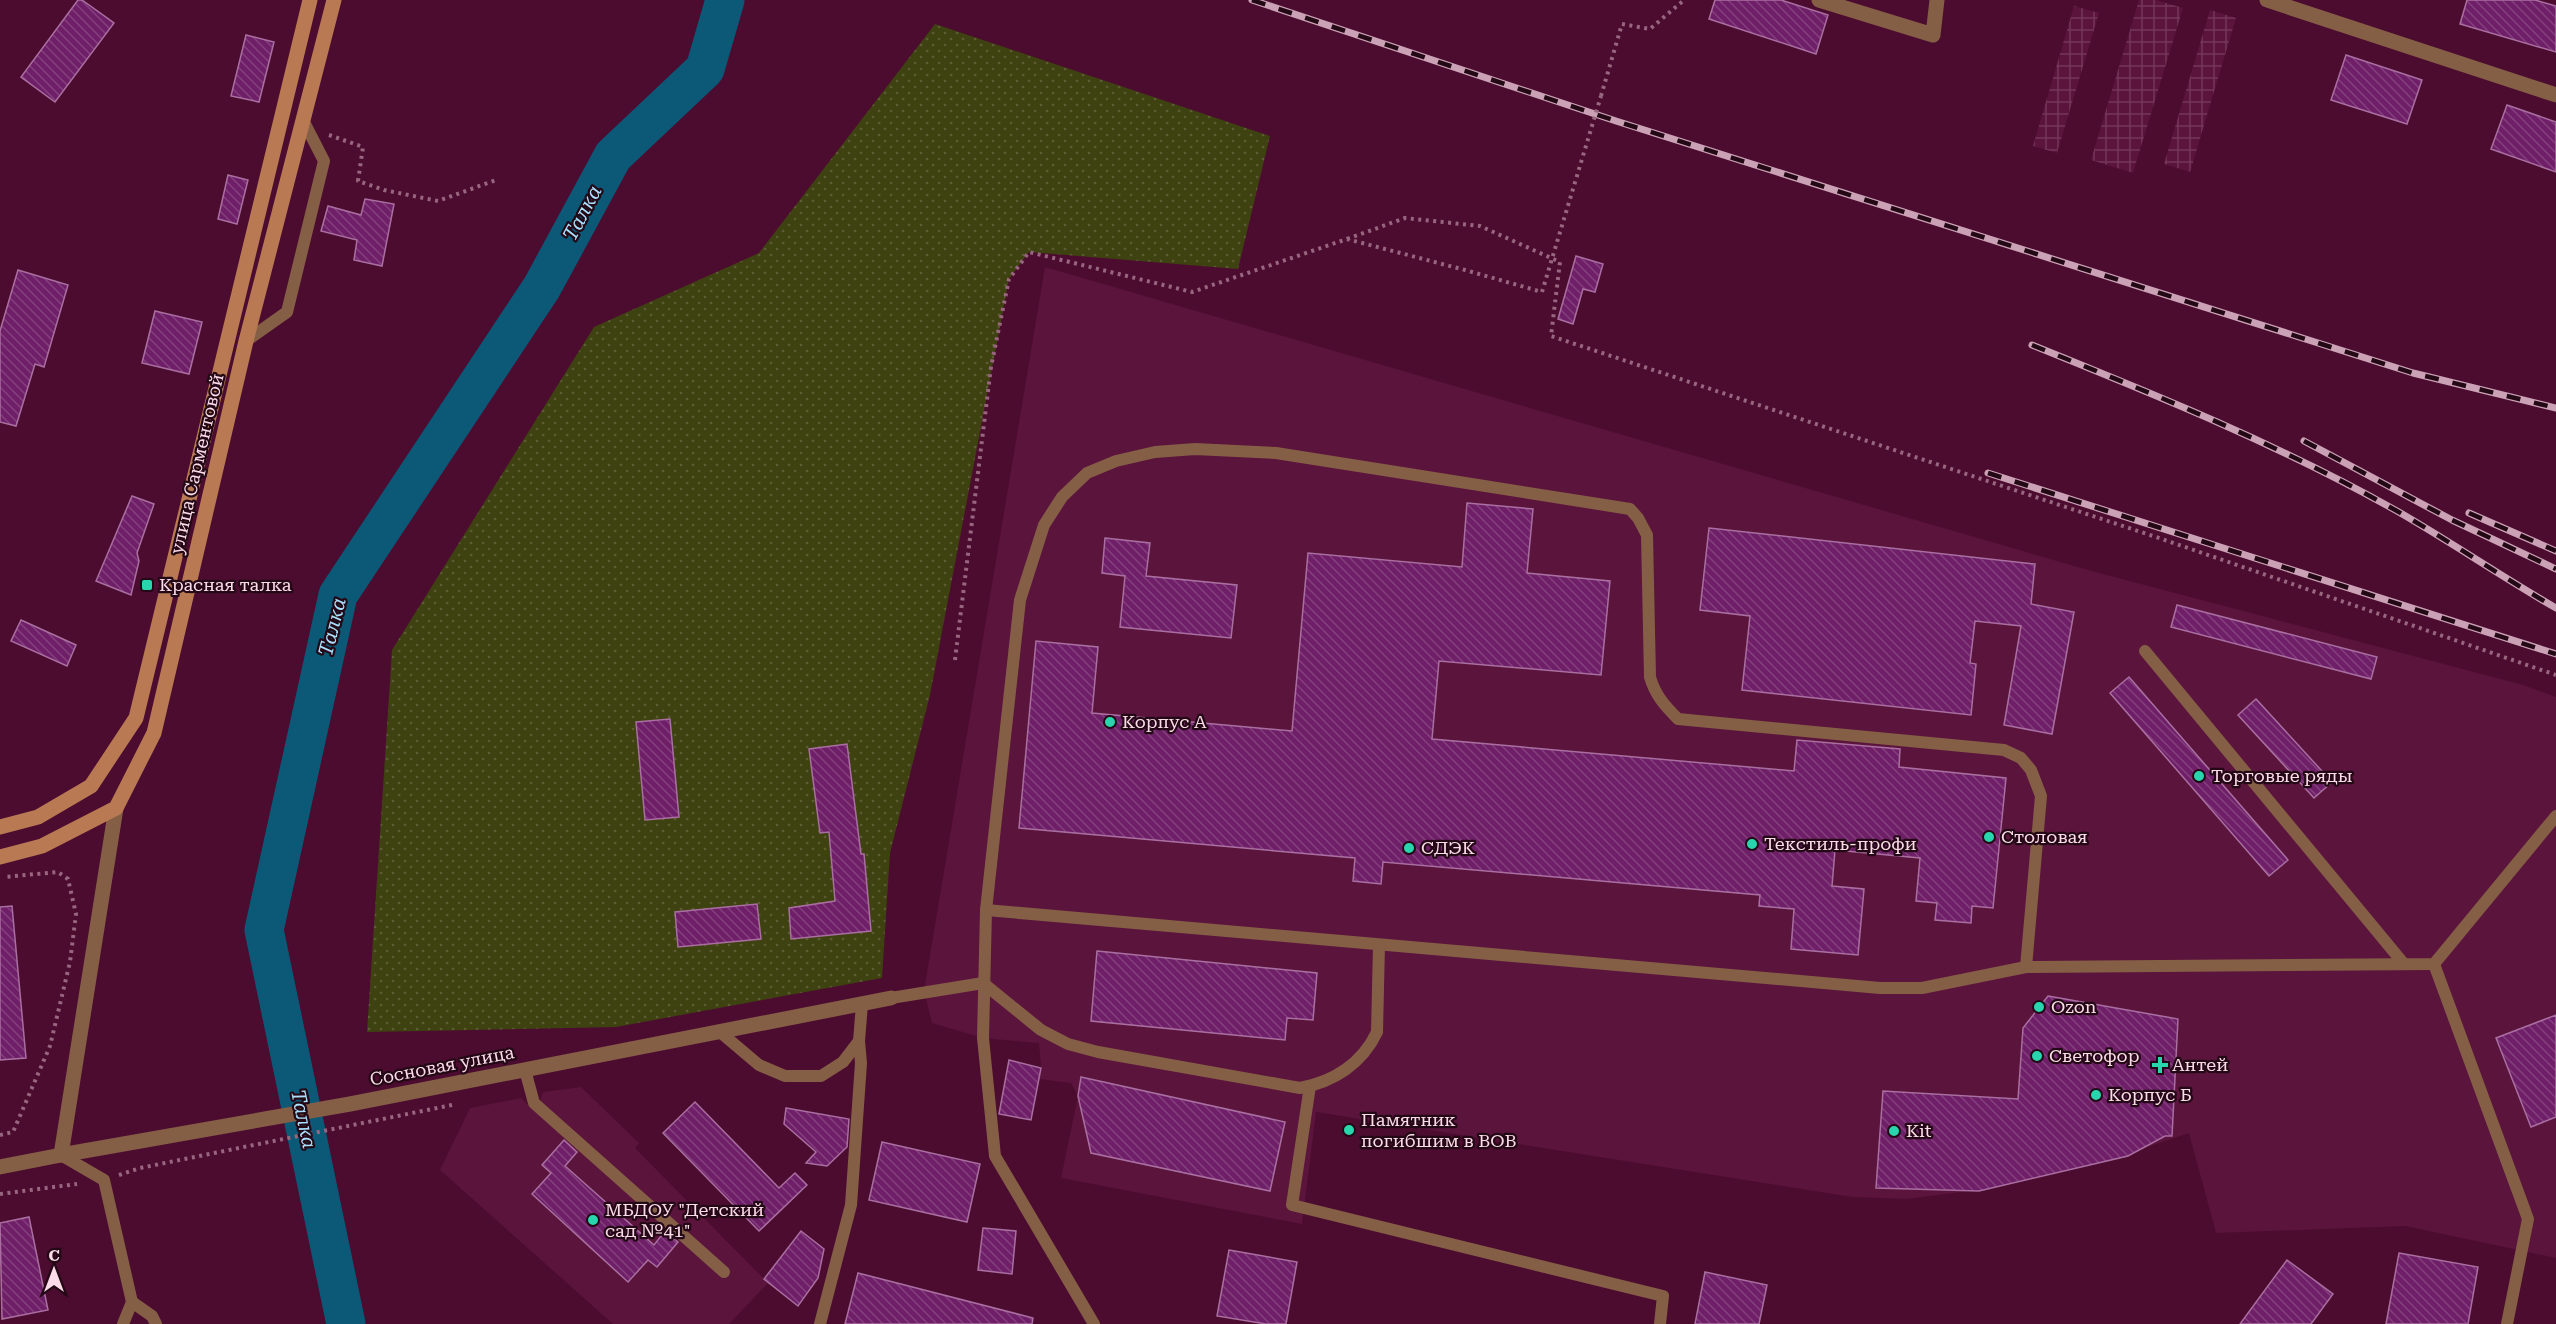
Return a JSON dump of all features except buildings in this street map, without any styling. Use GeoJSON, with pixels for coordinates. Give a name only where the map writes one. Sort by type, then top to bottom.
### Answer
{"type":"FeatureCollection","features":[{"type":"Feature","properties":{"kind":"main road","name":"улица Сарментовой"},"geometry":{"type":"LineString","coordinates":[[0,827],[38,817],[91,786],[136,718],[310,0]]}},
{"type":"Feature","properties":{"kind":"main road","name":"улица Сарментовой"},"geometry":{"type":"LineString","coordinates":[[116,808],[154,733],[246,341],[334,0]]}},
{"type":"Feature","properties":{"kind":"main road"},"geometry":{"type":"LineString","coordinates":[[0,857],[42,846],[116,808]]}},
{"type":"Feature","properties":{"kind":"street"},"geometry":{"type":"LineString","coordinates":[[1819,0],[1933,35],[1937,0]]}},
{"type":"Feature","properties":{"kind":"street"},"geometry":{"type":"LineString","coordinates":[[2267,0],[2556,95]]}},
{"type":"Feature","properties":{"kind":"street"},"geometry":{"type":"LineString","coordinates":[[61,1155],[116,808]]}},
{"type":"Feature","properties":{"kind":"street","name":"Сосновая улица"},"geometry":{"type":"LineString","coordinates":[[0,1167],[242,1125],[891,998]]}},
{"type":"Feature","properties":{"kind":"lane"},"geometry":{"type":"LineString","coordinates":[[246,341],[287,312],[324,160],[303,120]]}},
{"type":"Feature","properties":{"kind":"lane"},"geometry":{"type":"LineString","coordinates":[[1094,1324],[995,1156],[983,1038],[982,983],[986,910],[1020,600],[1044,525],[1062,497],[1087,473],[1116,461],[1155,452],[1195,449],[1276,453],[1630,509],[1647,535],[1650,676],[1654,690],[1678,719],[2004,750],[2021,758],[2031,770],[2041,796],[2026,967]]}},
{"type":"Feature","properties":{"kind":"lane"},"geometry":{"type":"LineString","coordinates":[[2145,651],[2404,964]]}},
{"type":"Feature","properties":{"kind":"lane"},"geometry":{"type":"LineString","coordinates":[[2434,964],[2556,816]]}},
{"type":"Feature","properties":{"kind":"lane"},"geometry":{"type":"LineString","coordinates":[[986,910],[1880,988],[1922,988],[2026,967],[2434,964]]}},
{"type":"Feature","properties":{"kind":"lane"},"geometry":{"type":"LineString","coordinates":[[891,998],[982,983],[1041,1030],[1068,1044],[1098,1052],[1300,1088],[1327,1081],[1347,1069],[1372,1043],[1377,1032],[1379,945]]}},
{"type":"Feature","properties":{"kind":"lane"},"geometry":{"type":"LineString","coordinates":[[2434,964],[2528,1219],[2507,1324]]}},
{"type":"Feature","properties":{"kind":"lane"},"geometry":{"type":"LineString","coordinates":[[820,1324],[851,1205],[861,1063],[859,1041],[862,1004]]}},
{"type":"Feature","properties":{"kind":"lane"},"geometry":{"type":"LineString","coordinates":[[720,1032],[759,1065],[785,1076],[821,1076],[843,1062],[859,1041]]}},
{"type":"Feature","properties":{"kind":"lane"},"geometry":{"type":"LineString","coordinates":[[525,1070],[534,1103],[724,1272]]}},
{"type":"Feature","properties":{"kind":"lane"},"geometry":{"type":"LineString","coordinates":[[1310,1086],[1292,1205],[1664,1296],[1660,1324]]}},
{"type":"Feature","properties":{"kind":"lane"},"geometry":{"type":"LineString","coordinates":[[61,1155],[104,1180],[132,1302],[123,1324]]}},
{"type":"Feature","properties":{"kind":"lane"},"geometry":{"type":"LineString","coordinates":[[132,1302],[152,1316],[156,1324]]}},
{"type":"Feature","properties":{"kind":"path"},"geometry":{"type":"LineString","coordinates":[[1347,239],[1542,292],[1622,24],[1650,29],[1684,0]]}},
{"type":"Feature","properties":{"kind":"path"},"geometry":{"type":"LineString","coordinates":[[326,134],[363,147],[358,181],[384,190],[438,201],[496,180]]}},
{"type":"Feature","properties":{"kind":"path"},"geometry":{"type":"LineString","coordinates":[[955,660],[991,367],[1009,279],[1029,252],[1192,292],[1405,218],[1480,226],[1560,262],[1551,336],[2156,537],[2556,675]]}},
{"type":"Feature","properties":{"kind":"path"},"geometry":{"type":"LineString","coordinates":[[0,877],[58,872],[68,879],[76,914],[69,962],[50,1046],[13,1132],[0,1135]]}},
{"type":"Feature","properties":{"kind":"path"},"geometry":{"type":"LineString","coordinates":[[0,1194],[104,1180],[141,1168],[354,1126]]}},
{"type":"Feature","properties":{"kind":"shaded area"},"geometry":{"type":"Polygon","coordinates":[[[2139,0],[2156,0],[2183,8],[2133,173],[2091,160],[2139,0]]]}},
{"type":"Feature","properties":{"kind":"shaded area"},"geometry":{"type":"Polygon","coordinates":[[[2074,6],[2099,13],[2057,153],[2033,146],[2074,6]]]}},
{"type":"Feature","properties":{"kind":"shaded area"},"geometry":{"type":"Polygon","coordinates":[[[2210,10],[2236,18],[2190,172],[2164,164],[2210,10]]]}},
{"type":"Feature","properties":{"kind":"shaded area","name":"Текстиль-профи"},"geometry":{"type":"Polygon","coordinates":[[[1045,267],[2088,570],[2523,685],[2556,697],[2556,1258],[2405,1226],[2216,1233],[2189,1133],[2123,1155],[1992,1188],[1907,1199],[1852,1197],[1316,1112],[1302,1224],[1061,1178],[1078,1096],[1071,1083],[1039,1079],[1041,1067],[1039,1043],[983,1038],[932,1023],[924,991],[1045,267]]]}},
{"type":"Feature","properties":{"kind":"shaded area"},"geometry":{"type":"Polygon","coordinates":[[[581,1087],[639,1143],[635,1148],[768,1283],[729,1324],[613,1324],[440,1170],[470,1108],[521,1098],[528,1105],[540,1101],[543,1092],[581,1087]]]}},
{"type":"Feature","properties":{"kind":"green space"},"geometry":{"type":"Polygon","coordinates":[[[935,24],[1270,136],[1238,269],[1029,252],[1009,279],[930,695],[890,853],[882,978],[616,1027],[367,1032],[392,650],[594,327],[759,253],[935,24]]]}},
{"type":"Feature","properties":{"kind":"waterway","name":"Талка"},"geometry":{"type":"LineString","coordinates":[[346,1324],[264,930],[338,595],[542,287],[613,156],[705,69],[725,0]]}},
{"type":"Feature","properties":{"kind":"railway"},"geometry":{"type":"LineString","coordinates":[[1252,0],[1616,121],[2413,373],[2556,408]]}},
{"type":"Feature","properties":{"kind":"railway"},"geometry":{"type":"LineString","coordinates":[[2032,345],[2171,402],[2308,464],[2397,511],[2556,608]]}},
{"type":"Feature","properties":{"kind":"railway"},"geometry":{"type":"LineString","coordinates":[[2304,441],[2452,520],[2556,569]]}},
{"type":"Feature","properties":{"kind":"railway"},"geometry":{"type":"LineString","coordinates":[[1988,473],[2556,654]]}},
{"type":"Feature","properties":{"kind":"railway"},"geometry":{"type":"LineString","coordinates":[[2469,513],[2556,551]]}},
{"type":"Feature","properties":{"kind":"place","name":"Красная талка"},"geometry":{"type":"Point","coordinates":[147,585]}},
{"type":"Feature","properties":{"kind":"place","name":"Корпус А"},"geometry":{"type":"Point","coordinates":[1110,722]}},
{"type":"Feature","properties":{"kind":"place","name":"Торговые ряды"},"geometry":{"type":"Point","coordinates":[2199,776]}},
{"type":"Feature","properties":{"kind":"place","name":"Столовая"},"geometry":{"type":"Point","coordinates":[1989,837]}},
{"type":"Feature","properties":{"kind":"place","name":"Текстиль-профи"},"geometry":{"type":"Point","coordinates":[1752,844]}},
{"type":"Feature","properties":{"kind":"place","name":"СДЭК"},"geometry":{"type":"Point","coordinates":[1409,848]}},
{"type":"Feature","properties":{"kind":"place","name":"Ozon"},"geometry":{"type":"Point","coordinates":[2039,1007]}},
{"type":"Feature","properties":{"kind":"place","name":"Светофор"},"geometry":{"type":"Point","coordinates":[2037,1056]}},
{"type":"Feature","properties":{"kind":"place","name":"Антей"},"geometry":{"type":"Point","coordinates":[2160,1065]}},
{"type":"Feature","properties":{"kind":"place","name":"Корпус Б"},"geometry":{"type":"Point","coordinates":[2096,1095]}},
{"type":"Feature","properties":{"kind":"place","name":"Памятник погибшим в ВОВ"},"geometry":{"type":"Point","coordinates":[1349,1130]}},
{"type":"Feature","properties":{"kind":"place","name":"Kit"},"geometry":{"type":"Point","coordinates":[1894,1131]}},
{"type":"Feature","properties":{"kind":"place","name":"МБДОУ \"Детский сад №41\""},"geometry":{"type":"Point","coordinates":[593,1220]}}]}
